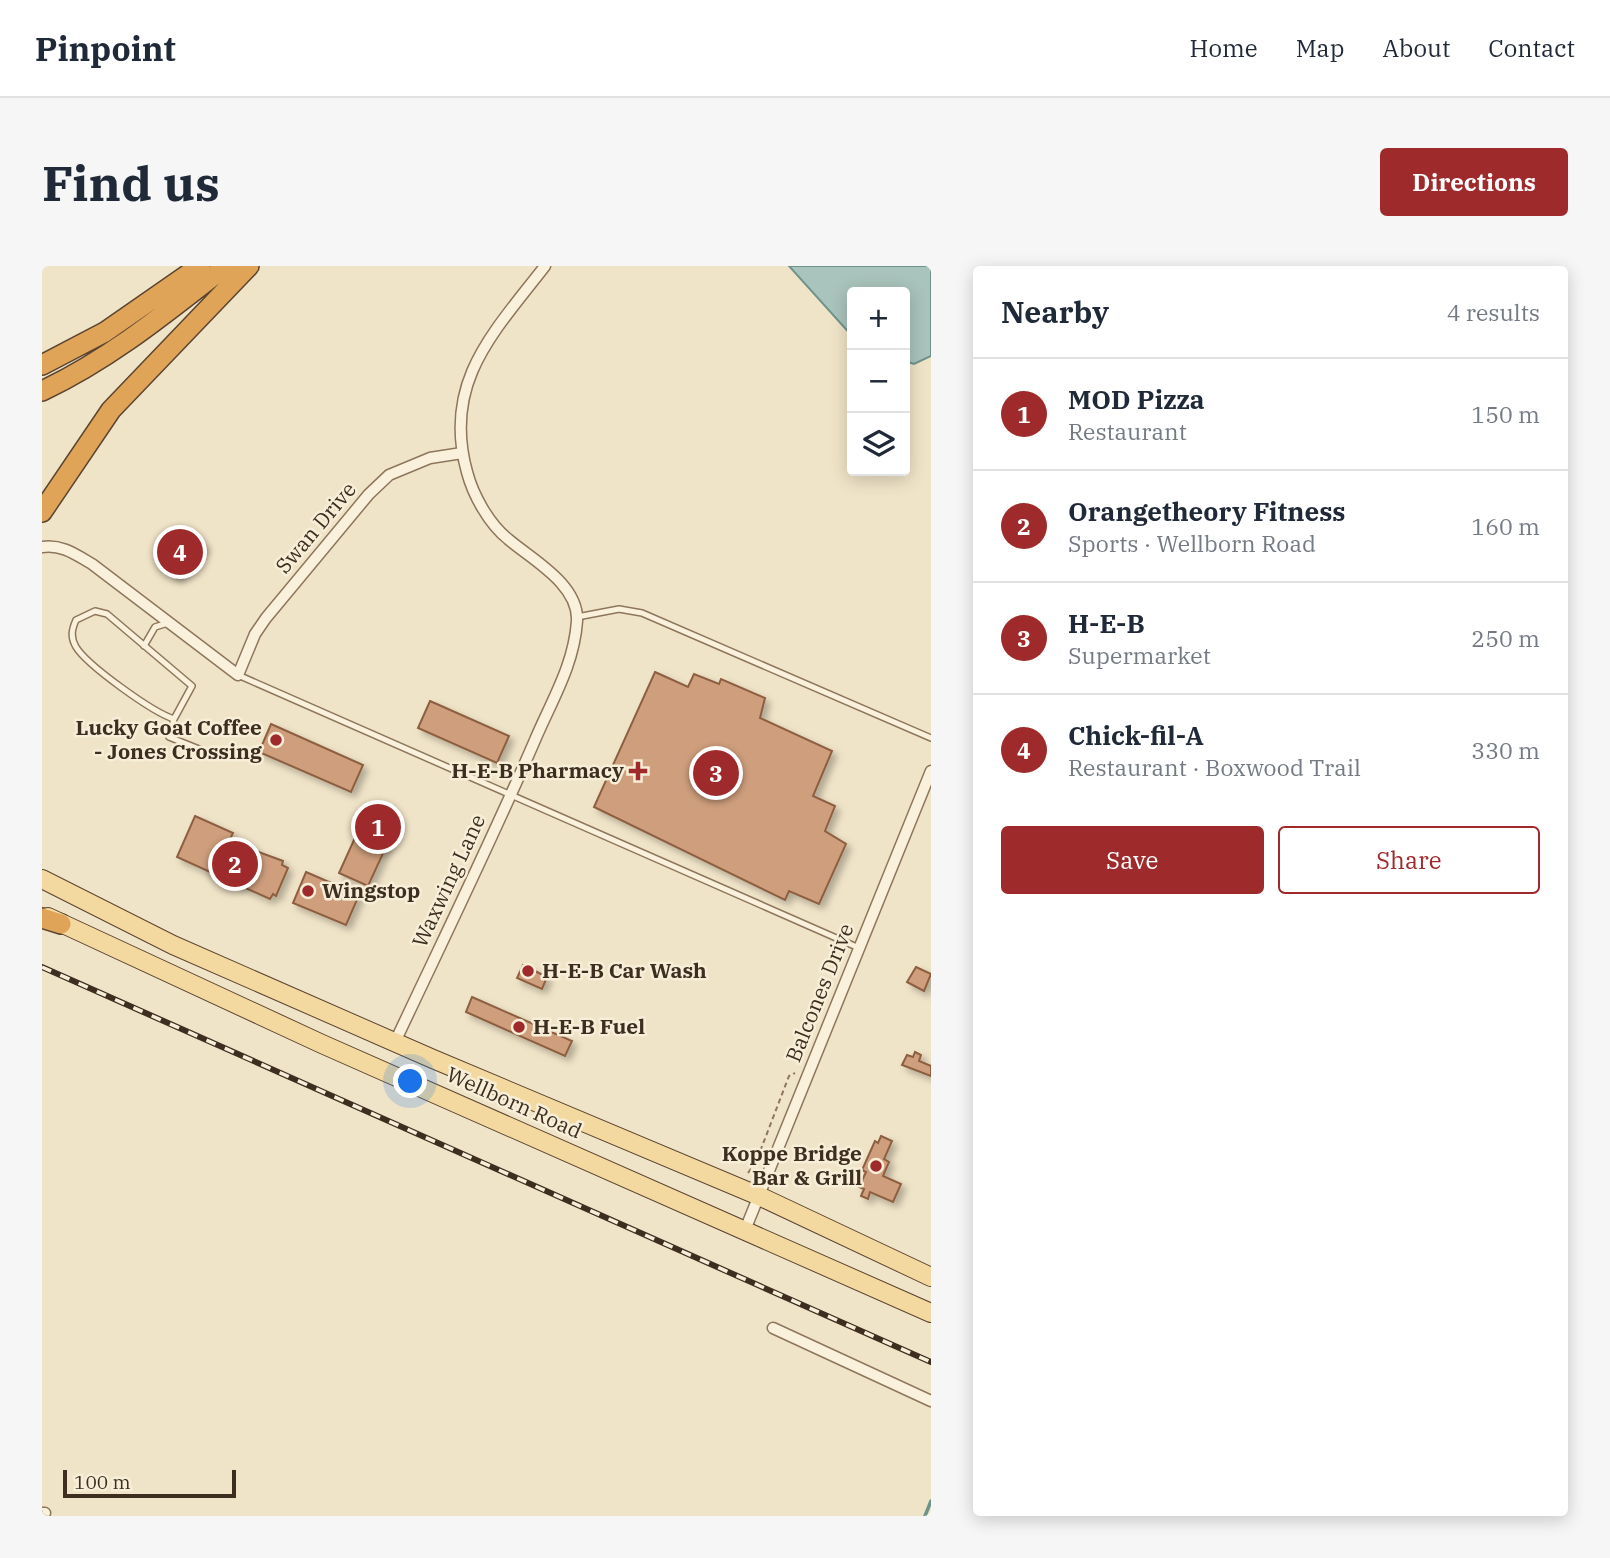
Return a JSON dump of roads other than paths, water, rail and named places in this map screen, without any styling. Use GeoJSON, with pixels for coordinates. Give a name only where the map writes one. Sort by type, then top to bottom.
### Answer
{"type":"FeatureCollection","features":[{"type":"Feature","properties":{"kind":"highway"},"geometry":{"type":"LineString","coordinates":[[42,365],[105,332],[200,266]]}},
{"type":"Feature","properties":{"kind":"highway"},"geometry":{"type":"LineString","coordinates":[[42,391],[96,361],[148,327],[226,266]]}},
{"type":"Feature","properties":{"kind":"highway"},"geometry":{"type":"LineString","coordinates":[[42,512],[111,410],[249,266]]}},
{"type":"Feature","properties":{"kind":"highway"},"geometry":{"type":"LineString","coordinates":[[42,356],[105,332]]}},
{"type":"Feature","properties":{"kind":"highway"},"geometry":{"type":"LineString","coordinates":[[42,916],[61,924]]}},
{"type":"Feature","properties":{"kind":"main road","name":"Wellborn Road"},"geometry":{"type":"LineString","coordinates":[[42,879],[173,945],[760,1196],[931,1277]]}},
{"type":"Feature","properties":{"kind":"main road","name":"Wellborn Road"},"geometry":{"type":"LineString","coordinates":[[61,924],[322,1044],[931,1313]]}},
{"type":"Feature","properties":{"kind":"street"},"geometry":{"type":"LineString","coordinates":[[545,266],[481,349],[468,377],[460,407],[462,453],[470,484],[494,526],[547,568],[564,589],[578,617]]}},
{"type":"Feature","properties":{"kind":"street","name":"Swan Drive"},"geometry":{"type":"LineString","coordinates":[[238,675],[255,634],[266,618],[369,494],[389,475],[412,463],[462,453]]}},
{"type":"Feature","properties":{"kind":"street"},"geometry":{"type":"LineString","coordinates":[[42,547],[61,548],[92,564],[238,675]]}},
{"type":"Feature","properties":{"kind":"street","name":"Waxwing Lane"},"geometry":{"type":"LineString","coordinates":[[395,1042],[575,651],[578,617]]}},
{"type":"Feature","properties":{"kind":"street","name":"Balcones Drive"},"geometry":{"type":"LineString","coordinates":[[745,1230],[931,771]]}},
{"type":"Feature","properties":{"kind":"street"},"geometry":{"type":"LineString","coordinates":[[773,1328],[931,1401]]}},
{"type":"Feature","properties":{"kind":"lane"},"geometry":{"type":"LineString","coordinates":[[578,617],[619,609],[653,616],[931,738]]}},
{"type":"Feature","properties":{"kind":"lane"},"geometry":{"type":"LineString","coordinates":[[174,719],[142,704],[76,648],[71,632],[76,620],[95,611],[107,614],[192,686],[174,719],[169,737],[204,751]]}},
{"type":"Feature","properties":{"kind":"lane"},"geometry":{"type":"LineString","coordinates":[[144,646],[155,627],[164,620]]}},
{"type":"Feature","properties":{"kind":"lane"},"geometry":{"type":"LineString","coordinates":[[238,675],[510,797],[859,948]]}},
{"type":"Feature","properties":{"kind":"water"},"geometry":{"type":"Polygon","coordinates":[[[789,266],[931,266],[931,356],[914,364],[910,363],[910,287],[847,287],[847,330],[789,266]]]}},
{"type":"Feature","properties":{"kind":"waterway"},"geometry":{"type":"LineString","coordinates":[[925,1516],[931,1501]]}},
{"type":"Feature","properties":{"kind":"railway"},"geometry":{"type":"LineString","coordinates":[[42,967],[931,1362]]}},
{"type":"Feature","properties":{"kind":"place","name":"Chick-fil-A"},"geometry":{"type":"Point","coordinates":[180,552]}},
{"type":"Feature","properties":{"kind":"place","name":"Lucky Goat Coffee - Jones Crossing"},"geometry":{"type":"Point","coordinates":[276,740]}},
{"type":"Feature","properties":{"kind":"place","name":"H-E-B Pharmacy"},"geometry":{"type":"Point","coordinates":[638,771]}},
{"type":"Feature","properties":{"kind":"place","name":"H-E-B"},"geometry":{"type":"Point","coordinates":[716,773]}},
{"type":"Feature","properties":{"kind":"place","name":"MOD Pizza"},"geometry":{"type":"Point","coordinates":[378,827]}},
{"type":"Feature","properties":{"kind":"place","name":"Orangetheory Fitness"},"geometry":{"type":"Point","coordinates":[235,864]}},
{"type":"Feature","properties":{"kind":"place","name":"Wingstop"},"geometry":{"type":"Point","coordinates":[308,891]}},
{"type":"Feature","properties":{"kind":"place","name":"H-E-B Car Wash"},"geometry":{"type":"Point","coordinates":[528,971]}},
{"type":"Feature","properties":{"kind":"place","name":"H-E-B Fuel"},"geometry":{"type":"Point","coordinates":[519,1027]}},
{"type":"Feature","properties":{"kind":"place","name":"Koppe Bridge Bar & Grill"},"geometry":{"type":"Point","coordinates":[876,1166]}}]}
